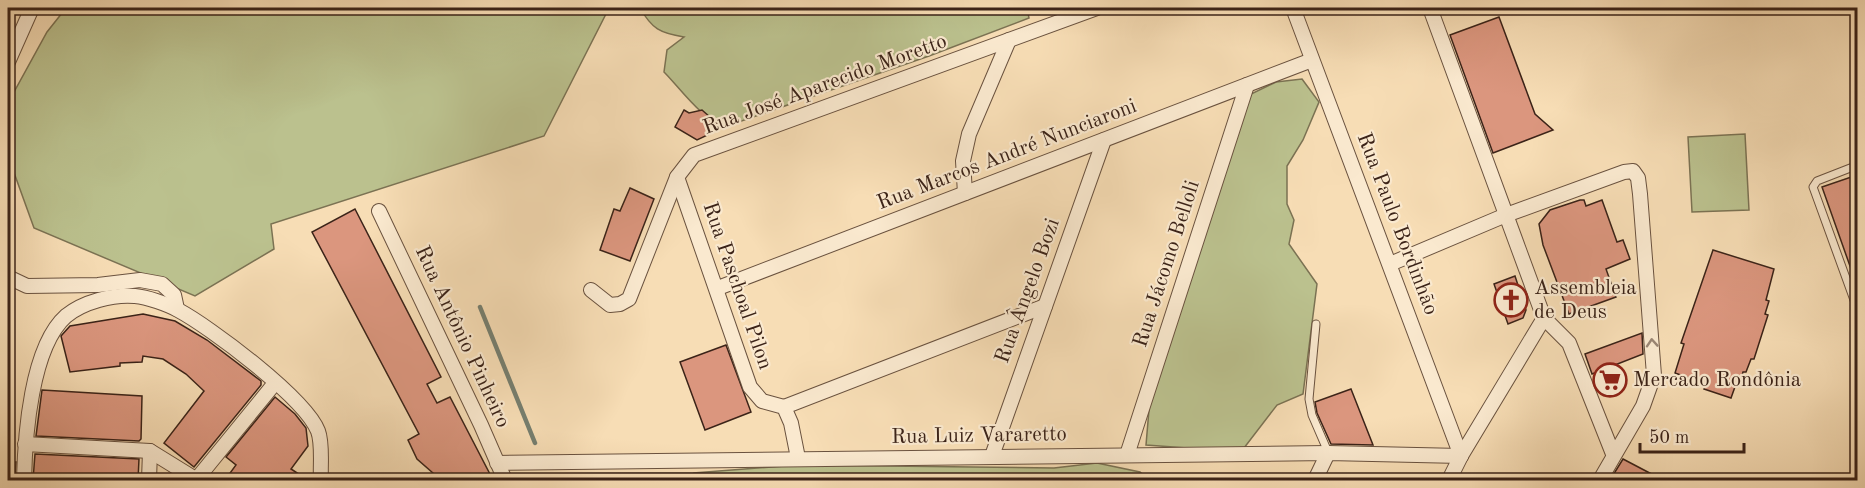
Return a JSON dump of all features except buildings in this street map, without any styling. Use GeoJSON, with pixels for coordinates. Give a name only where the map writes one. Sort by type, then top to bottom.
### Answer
{"type":"FeatureCollection","features":[{"type":"Feature","properties":{"kind":"street"},"geometry":{"type":"LineString","coordinates":[[8,62],[32,8]]}},
{"type":"Feature","properties":{"kind":"street","name":"Rua José Aparecido Moretto"},"geometry":{"type":"LineString","coordinates":[[591,290],[610,305],[620,304],[629,299],[677,177],[694,155],[1097,8]]}},
{"type":"Feature","properties":{"kind":"street","name":"Rua Paulo Bordinhão"},"geometry":{"type":"LineString","coordinates":[[1293,8],[1461,456]]}},
{"type":"Feature","properties":{"kind":"street"},"geometry":{"type":"LineString","coordinates":[[1430,8],[1544,318],[1569,343],[1613,454]]}},
{"type":"Feature","properties":{"kind":"street"},"geometry":{"type":"LineString","coordinates":[[965,193],[963,161],[969,134],[1009,40]]}},
{"type":"Feature","properties":{"kind":"street","name":"Rua Marcos André Nunciaroni"},"geometry":{"type":"LineString","coordinates":[[718,288],[1312,60]]}},
{"type":"Feature","properties":{"kind":"street","name":"Rua Jácomo Belloli"},"geometry":{"type":"LineString","coordinates":[[1127,455],[1247,85]]}},
{"type":"Feature","properties":{"kind":"street","name":"Rua Ângelo Bozi"},"geometry":{"type":"LineString","coordinates":[[992,456],[1104,140]]}},
{"type":"Feature","properties":{"kind":"street"},"geometry":{"type":"LineString","coordinates":[[1390,264],[1506,215],[1624,172],[1633,171],[1638,178],[1640,194],[1654,375],[1643,406],[1613,454],[1600,480]]}},
{"type":"Feature","properties":{"kind":"street","name":"Rua Paschoal Pilon"},"geometry":{"type":"LineString","coordinates":[[677,177],[718,288],[750,387],[762,401],[784,407]]}},
{"type":"Feature","properties":{"kind":"street","name":"Rua Antônio Pinheiro"},"geometry":{"type":"LineString","coordinates":[[379,211],[505,480]]}},
{"type":"Feature","properties":{"kind":"street"},"geometry":{"type":"LineString","coordinates":[[8,277],[27,286],[98,285],[140,280],[162,284],[174,295],[177,309]]}},
{"type":"Feature","properties":{"kind":"street"},"geometry":{"type":"LineString","coordinates":[[24,480],[25,444],[39,369],[50,337],[66,316],[94,301],[135,296],[177,309],[229,345],[296,400],[318,431],[321,480]]}},
{"type":"Feature","properties":{"kind":"street"},"geometry":{"type":"LineString","coordinates":[[798,458],[791,423],[784,407],[1046,306]]}},
{"type":"Feature","properties":{"kind":"street"},"geometry":{"type":"LineString","coordinates":[[1449,480],[1544,318]]}},
{"type":"Feature","properties":{"kind":"street"},"geometry":{"type":"LineString","coordinates":[[25,444],[150,451],[197,480],[275,383]]}},
{"type":"Feature","properties":{"kind":"street"},"geometry":{"type":"LineString","coordinates":[[149,480],[150,451]]}},
{"type":"Feature","properties":{"kind":"street"},"geometry":{"type":"LineString","coordinates":[[1315,480],[1328,453]]}},
{"type":"Feature","properties":{"kind":"street","name":"Rua Luiz Vararetto"},"geometry":{"type":"LineString","coordinates":[[497,463],[1328,453],[1461,456]]}},
{"type":"Feature","properties":{"kind":"lane"},"geometry":{"type":"LineString","coordinates":[[1857,165],[1817,181],[1814,187],[1857,311]]}},
{"type":"Feature","properties":{"kind":"lane"},"geometry":{"type":"LineString","coordinates":[[1316,324],[1309,399],[1312,415],[1328,453]]}},
{"type":"Feature","properties":{"kind":"green space"},"geometry":{"type":"Polygon","coordinates":[[[66,8],[609,8],[544,136],[271,224],[274,249],[195,296],[34,228],[8,156],[8,103],[47,32],[66,8]]]}},
{"type":"Feature","properties":{"kind":"green space"},"geometry":{"type":"Polygon","coordinates":[[[640,8],[1027,8],[1029,18],[929,56],[727,126],[701,112],[664,72],[667,50],[684,37],[658,29],[640,8]]]}},
{"type":"Feature","properties":{"kind":"green space"},"geometry":{"type":"Polygon","coordinates":[[[1302,79],[1319,102],[1303,140],[1287,166],[1287,204],[1294,220],[1289,244],[1317,284],[1303,394],[1277,405],[1244,448],[1215,450],[1146,445],[1150,398],[1249,95],[1276,82],[1302,79]]]}},
{"type":"Feature","properties":{"kind":"green space"},"geometry":{"type":"Polygon","coordinates":[[[1745,134],[1749,210],[1692,212],[1688,137],[1745,134]]]}},
{"type":"Feature","properties":{"kind":"green space"},"geometry":{"type":"Polygon","coordinates":[[[1097,463],[1140,472],[1149,480],[518,480],[517,474],[693,473],[798,465],[1054,468],[1097,463]]]}},
{"type":"Feature","properties":{"kind":"waterway"},"geometry":{"type":"LineString","coordinates":[[480,307],[535,443]]}},
{"type":"Feature","properties":{"kind":"place","name":"Assembleia de Deus"},"geometry":{"type":"Point","coordinates":[1511,300]}},
{"type":"Feature","properties":{"kind":"place","name":"Mercado Rondônia"},"geometry":{"type":"Point","coordinates":[1610,380]}}]}
